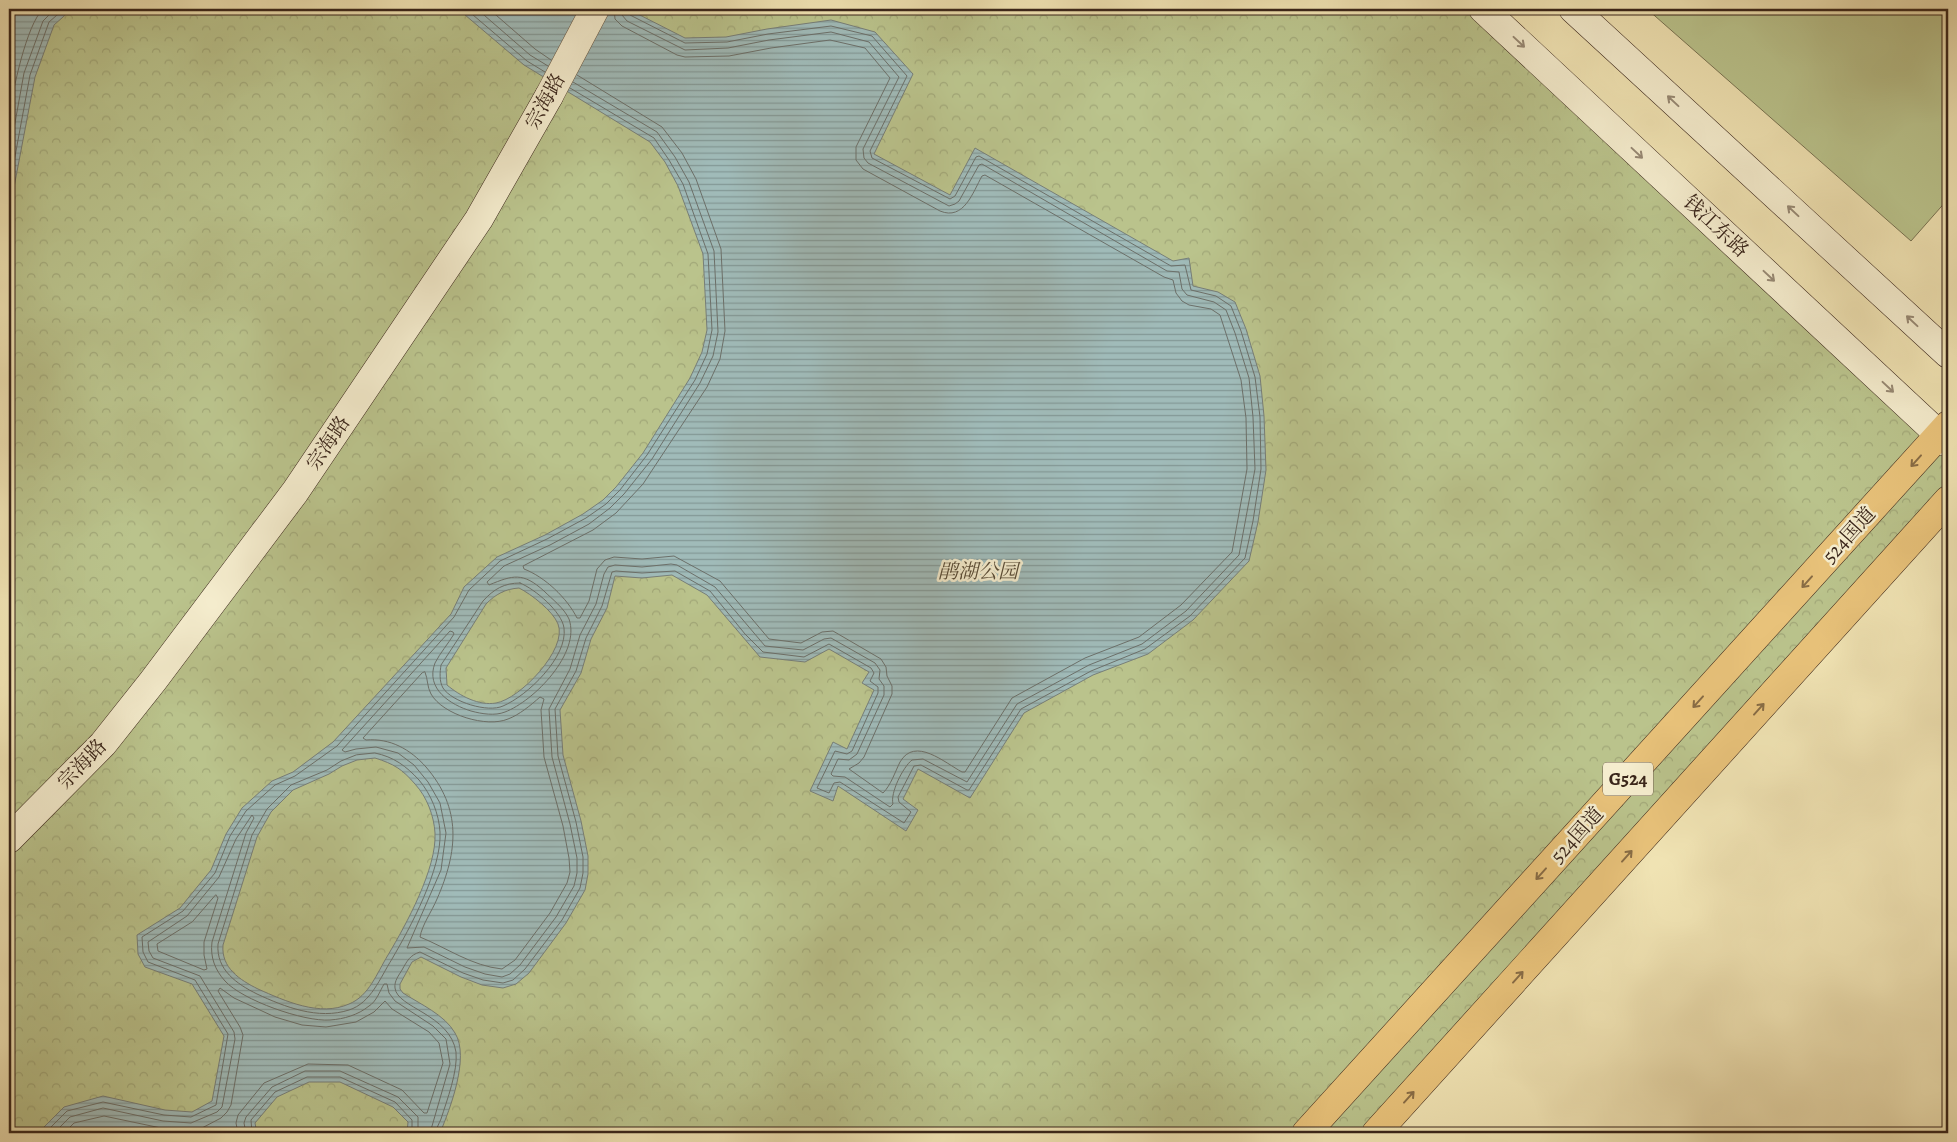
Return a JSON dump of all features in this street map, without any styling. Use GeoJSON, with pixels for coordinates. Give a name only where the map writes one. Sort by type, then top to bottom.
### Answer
{"type":"FeatureCollection","features":[{"type":"Feature","properties":{"kind":"highway","name":"524国道"},"geometry":{"type":"LineString","coordinates":[[1306,1133],[1945,434]]}},
{"type":"Feature","properties":{"kind":"highway","name":"G524"},"geometry":{"type":"LineString","coordinates":[[1376,1133],[1948,500]]}},
{"type":"Feature","properties":{"kind":"main road","name":"宗海路"},"geometry":{"type":"LineString","coordinates":[[9,839],[103,744],[153,682],[294,492],[479,219],[549,96],[595,9]]}},
{"type":"Feature","properties":{"kind":"main road","name":"钱江东路"},"geometry":{"type":"LineString","coordinates":[[1483,9],[1945,434]]}},
{"type":"Feature","properties":{"kind":"main road"},"geometry":{"type":"LineString","coordinates":[[1573,9],[1948,354]]}},
{"type":"Feature","properties":{"kind":"green space","name":"鹃湖公园"},"geometry":{"type":"Polygon","coordinates":[[[9,9],[1483,9],[1948,443],[1948,500],[1361,1133],[9,1133],[9,9]]]}},
{"type":"Feature","properties":{"kind":"green space"},"geometry":{"type":"Polygon","coordinates":[[[1647,9],[1948,9],[1948,199],[1911,241],[1647,9]]]}},
{"type":"Feature","properties":{"kind":"water"},"geometry":{"type":"Polygon","coordinates":[[[9,9],[72,9],[54,25],[35,77],[9,207],[9,9]]]}},
{"type":"Feature","properties":{"kind":"water"},"geometry":{"type":"Polygon","coordinates":[[[458,9],[628,9],[685,38],[726,37],[831,20],[875,32],[913,74],[874,154],[950,195],[975,148],[1173,261],[1189,258],[1193,286],[1218,292],[1235,302],[1246,329],[1260,376],[1264,416],[1266,470],[1258,522],[1249,561],[1193,620],[1148,654],[1093,675],[1024,713],[970,798],[918,769],[903,799],[918,810],[906,831],[838,786],[833,801],[810,791],[833,742],[847,749],[874,690],[862,683],[869,672],[829,649],[805,662],[760,657],[707,595],[672,575],[642,578],[615,576],[607,608],[591,639],[581,673],[560,710],[563,755],[581,821],[588,856],[588,874],[585,890],[566,923],[529,973],[516,984],[503,988],[482,985],[421,957],[412,962],[400,984],[400,989],[403,993],[432,1010],[451,1027],[459,1043],[460,1055],[457,1083],[440,1133],[407,1133],[408,1122],[393,1107],[340,1082],[309,1082],[277,1097],[255,1123],[257,1133],[38,1133],[64,1107],[103,1096],[165,1110],[192,1112],[212,1101],[224,1036],[192,984],[145,967],[138,954],[137,935],[180,908],[211,870],[226,834],[242,808],[272,781],[293,772],[333,742],[451,614],[464,587],[497,557],[545,535],[583,514],[603,500],[616,487],[643,453],[690,378],[702,352],[707,330],[703,254],[678,186],[665,162],[650,142],[524,65],[458,9]],[[519,588],[501,593],[493,597],[486,604],[446,668],[447,685],[476,702],[496,703],[517,692],[540,671],[556,646],[559,634],[558,624],[555,619],[541,603],[519,588]],[[375,758],[357,760],[293,790],[271,812],[257,837],[223,945],[223,953],[228,967],[238,977],[268,994],[303,1006],[326,1009],[338,1008],[356,1000],[362,996],[372,983],[419,896],[431,863],[434,847],[435,833],[431,813],[419,789],[406,774],[387,762],[375,758]]]}}]}
